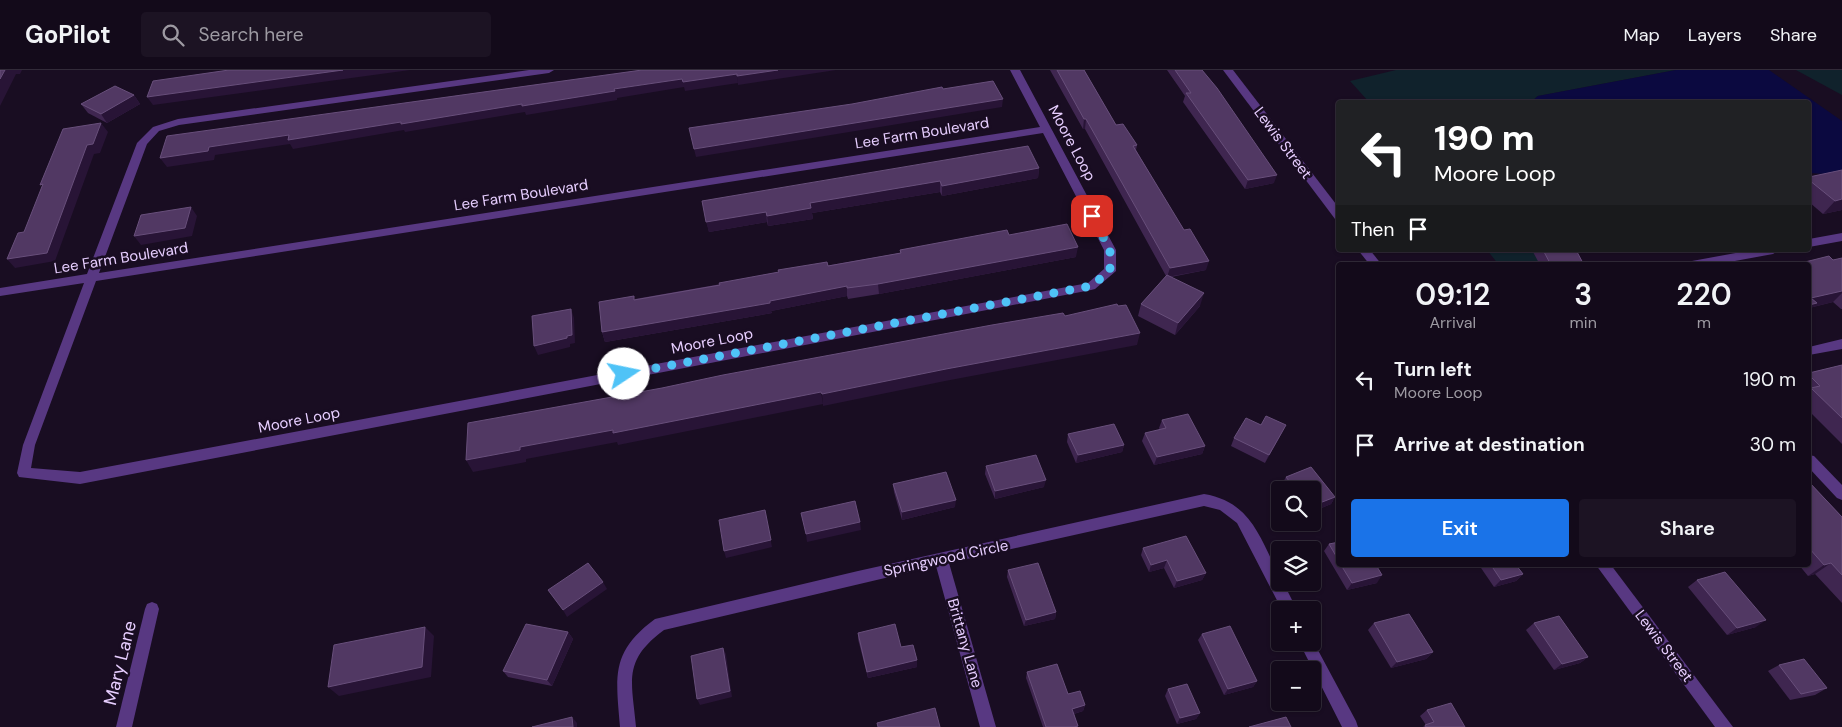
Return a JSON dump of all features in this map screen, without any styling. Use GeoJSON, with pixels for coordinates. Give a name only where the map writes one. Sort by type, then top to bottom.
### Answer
{"type":"FeatureCollection","features":[{"type":"Feature","properties":{"kind":"street","name":"Moore Loop"},"geometry":{"type":"LineString","coordinates":[[549,70],[178,122],[156,129],[142,143],[29,445],[24,473],[80,478],[1091,286],[1110,271],[1110,250],[1015,70]]}},
{"type":"Feature","properties":{"kind":"street","name":"Lewis Street"},"geometry":{"type":"LineString","coordinates":[[1228,70],[1336,212]]}},
{"type":"Feature","properties":{"kind":"street","name":"Lee Farm Boulevard"},"geometry":{"type":"LineString","coordinates":[[0,292],[1047,129]]}},
{"type":"Feature","properties":{"kind":"street"},"geometry":{"type":"LineString","coordinates":[[1811,243],[1842,237]]}},
{"type":"Feature","properties":{"kind":"street"},"geometry":{"type":"LineString","coordinates":[[1366,252],[1374,262]]}},
{"type":"Feature","properties":{"kind":"street"},"geometry":{"type":"LineString","coordinates":[[1708,262],[1762,252]]}},
{"type":"Feature","properties":{"kind":"street"},"geometry":{"type":"LineString","coordinates":[[1811,351],[1842,344]]}},
{"type":"Feature","properties":{"kind":"street"},"geometry":{"type":"LineString","coordinates":[[1811,462],[1842,494]]}},
{"type":"Feature","properties":{"kind":"street","name":"Springwood Circle"},"geometry":{"type":"LineString","coordinates":[[628,727],[624,668],[631,649],[644,634],[660,624],[1204,500],[1214,501],[1231,508],[1242,518],[1285,601]]}},
{"type":"Feature","properties":{"kind":"street","name":"Brittany Lane"},"geometry":{"type":"LineString","coordinates":[[941,559],[988,727]]}},
{"type":"Feature","properties":{"kind":"street","name":"Lewis Street"},"geometry":{"type":"LineString","coordinates":[[1605,567],[1725,727]]}},
{"type":"Feature","properties":{"kind":"street","name":"Mary Lane"},"geometry":{"type":"LineString","coordinates":[[124,727],[152,608]]}},
{"type":"Feature","properties":{"kind":"street"},"geometry":{"type":"LineString","coordinates":[[1311,651],[1350,727]]}},
{"type":"Feature","properties":{"kind":"shaded area"},"geometry":{"type":"Polygon","coordinates":[[[1396,70],[1676,70],[1538,96],[1533,100],[1367,100],[1350,81],[1396,70]]]}},
{"type":"Feature","properties":{"kind":"shaded area"},"geometry":{"type":"Polygon","coordinates":[[[1676,70],[1769,70],[1842,121],[1842,175],[1811,173],[1811,100],[1533,100],[1538,96],[1676,70]]]}},
{"type":"Feature","properties":{"kind":"shaded area"},"geometry":{"type":"Polygon","coordinates":[[[1796,70],[1842,70],[1842,95],[1796,70]]]}},
{"type":"Feature","properties":{"kind":"shaded area"},"geometry":{"type":"Polygon","coordinates":[[[1489,252],[1547,252],[1537,262],[1497,262],[1489,252]]]}},
{"type":"Feature","properties":{"kind":"building"},"geometry":{"type":"Polygon","coordinates":[[[0,70],[5,70],[0,79],[0,70]]]}},
{"type":"Feature","properties":{"kind":"building"},"geometry":{"type":"Polygon","coordinates":[[[229,70],[343,70],[147,97],[153,81],[229,70]]]}},
{"type":"Feature","properties":{"kind":"building"},"geometry":{"type":"Polygon","coordinates":[[[642,70],[778,70],[683,82],[682,79],[401,124],[401,122],[288,140],[289,135],[209,147],[208,151],[160,158],[167,136],[642,70]]]}},
{"type":"Feature","properties":{"kind":"building"},"geometry":{"type":"Polygon","coordinates":[[[1057,70],[1084,70],[1116,125],[1123,124],[1137,145],[1133,146],[1184,230],[1190,229],[1209,261],[1170,268],[1057,70]]]}},
{"type":"Feature","properties":{"kind":"building"},"geometry":{"type":"Polygon","coordinates":[[[1175,70],[1202,70],[1217,88],[1277,175],[1248,180],[1186,93],[1191,93],[1175,70]]]}},
{"type":"Feature","properties":{"kind":"building"},"geometry":{"type":"Polygon","coordinates":[[[993,81],[1003,99],[694,149],[689,128],[852,104],[942,87],[943,89],[993,81]]]}},
{"type":"Feature","properties":{"kind":"building"},"geometry":{"type":"Polygon","coordinates":[[[115,86],[134,95],[101,114],[81,104],[115,86]]]}},
{"type":"Feature","properties":{"kind":"building"},"geometry":{"type":"Polygon","coordinates":[[[101,123],[93,144],[87,145],[47,253],[7,259],[18,233],[24,232],[43,184],[40,185],[63,129],[101,123]]]}},
{"type":"Feature","properties":{"kind":"building"},"geometry":{"type":"Polygon","coordinates":[[[1028,146],[1039,168],[942,186],[940,181],[810,203],[811,208],[767,216],[766,212],[706,222],[702,201],[1028,146]]]}},
{"type":"Feature","properties":{"kind":"building"},"geometry":{"type":"Polygon","coordinates":[[[1842,170],[1842,199],[1835,201],[1811,182],[1811,177],[1842,170]]]}},
{"type":"Feature","properties":{"kind":"building"},"geometry":{"type":"Polygon","coordinates":[[[191,207],[185,228],[134,236],[141,215],[191,207]]]}},
{"type":"Feature","properties":{"kind":"building"},"geometry":{"type":"Polygon","coordinates":[[[1067,224],[1078,247],[878,284],[847,288],[847,286],[770,301],[770,303],[602,332],[599,302],[634,296],[634,300],[720,285],[719,283],[779,272],[778,270],[827,262],[828,266],[901,253],[900,250],[1007,230],[1009,235],[1067,224]]]}},
{"type":"Feature","properties":{"kind":"building"},"geometry":{"type":"Polygon","coordinates":[[[1544,252],[1577,252],[1582,262],[1549,262],[1544,252]]]}},
{"type":"Feature","properties":{"kind":"building"},"geometry":{"type":"Polygon","coordinates":[[[1829,256],[1833,260],[1842,258],[1842,291],[1811,298],[1811,262],[1805,262],[1829,256]]]}},
{"type":"Feature","properties":{"kind":"building"},"geometry":{"type":"Polygon","coordinates":[[[1167,275],[1204,293],[1178,323],[1141,304],[1167,275]]]}},
{"type":"Feature","properties":{"kind":"building"},"geometry":{"type":"Polygon","coordinates":[[[1811,298],[1817,303],[1811,304],[1811,298]]]}},
{"type":"Feature","properties":{"kind":"building"},"geometry":{"type":"Polygon","coordinates":[[[1117,304],[1118,306],[1126,305],[1140,333],[822,394],[821,392],[613,433],[613,430],[520,447],[520,450],[466,460],[468,423],[992,325],[1063,313],[1065,316],[1117,304]]]}},
{"type":"Feature","properties":{"kind":"building"},"geometry":{"type":"Polygon","coordinates":[[[571,309],[572,335],[534,346],[532,316],[571,309]]]}},
{"type":"Feature","properties":{"kind":"building"},"geometry":{"type":"Polygon","coordinates":[[[1842,365],[1842,418],[1811,388],[1820,386],[1811,377],[1811,373],[1842,365]]]}},
{"type":"Feature","properties":{"kind":"building"},"geometry":{"type":"Polygon","coordinates":[[[1188,414],[1205,446],[1157,457],[1145,433],[1166,428],[1162,420],[1188,414]]]}},
{"type":"Feature","properties":{"kind":"building"},"geometry":{"type":"Polygon","coordinates":[[[1266,416],[1286,425],[1269,455],[1234,438],[1246,418],[1261,425],[1266,416]]]}},
{"type":"Feature","properties":{"kind":"building"},"geometry":{"type":"Polygon","coordinates":[[[1114,424],[1124,445],[1078,455],[1068,434],[1114,424]]]}},
{"type":"Feature","properties":{"kind":"building"},"geometry":{"type":"Polygon","coordinates":[[[1036,455],[1046,480],[995,491],[986,466],[1036,455]]]}},
{"type":"Feature","properties":{"kind":"building"},"geometry":{"type":"Polygon","coordinates":[[[1311,467],[1335,497],[1321,502],[1321,481],[1289,481],[1286,477],[1311,467]]]}},
{"type":"Feature","properties":{"kind":"building"},"geometry":{"type":"Polygon","coordinates":[[[946,472],[956,500],[902,512],[893,484],[946,472]]]}},
{"type":"Feature","properties":{"kind":"building"},"geometry":{"type":"Polygon","coordinates":[[[1811,484],[1842,517],[1842,575],[1831,563],[1824,565],[1811,550],[1811,484]]]}},
{"type":"Feature","properties":{"kind":"building"},"geometry":{"type":"Polygon","coordinates":[[[855,501],[860,522],[806,534],[801,513],[855,501]]]}},
{"type":"Feature","properties":{"kind":"building"},"geometry":{"type":"Polygon","coordinates":[[[765,510],[771,540],[724,551],[719,520],[765,510]]]}},
{"type":"Feature","properties":{"kind":"building"},"geometry":{"type":"Polygon","coordinates":[[[1186,536],[1206,573],[1177,581],[1167,560],[1151,565],[1143,548],[1186,536]]]}},
{"type":"Feature","properties":{"kind":"building"},"geometry":{"type":"Polygon","coordinates":[[[1336,543],[1336,556],[1329,544],[1336,543]]]}},
{"type":"Feature","properties":{"kind":"building"},"geometry":{"type":"Polygon","coordinates":[[[588,563],[603,582],[563,610],[548,590],[588,563]]]}},
{"type":"Feature","properties":{"kind":"building"},"geometry":{"type":"Polygon","coordinates":[[[1038,563],[1056,612],[1026,620],[1008,570],[1038,563]]]}},
{"type":"Feature","properties":{"kind":"building"},"geometry":{"type":"Polygon","coordinates":[[[1342,567],[1377,567],[1382,575],[1352,583],[1342,567]]]}},
{"type":"Feature","properties":{"kind":"building"},"geometry":{"type":"Polygon","coordinates":[[[1492,567],[1518,567],[1523,574],[1501,580],[1492,567]]]}},
{"type":"Feature","properties":{"kind":"building"},"geometry":{"type":"Polygon","coordinates":[[[1725,572],[1766,620],[1737,628],[1697,580],[1725,572]]]}},
{"type":"Feature","properties":{"kind":"building"},"geometry":{"type":"Polygon","coordinates":[[[1409,614],[1433,652],[1397,662],[1374,623],[1409,614]]]}},
{"type":"Feature","properties":{"kind":"building"},"geometry":{"type":"Polygon","coordinates":[[[1559,616],[1588,657],[1562,664],[1534,623],[1559,616]]]}},
{"type":"Feature","properties":{"kind":"building"},"geometry":{"type":"Polygon","coordinates":[[[526,624],[568,632],[547,680],[503,671],[526,624]]]}},
{"type":"Feature","properties":{"kind":"building"},"geometry":{"type":"Polygon","coordinates":[[[895,624],[901,647],[913,645],[917,660],[867,672],[858,633],[895,624]]]}},
{"type":"Feature","properties":{"kind":"building"},"geometry":{"type":"Polygon","coordinates":[[[1230,626],[1257,681],[1228,689],[1202,634],[1230,626]]]}},
{"type":"Feature","properties":{"kind":"building"},"geometry":{"type":"Polygon","coordinates":[[[425,627],[422,667],[328,687],[334,645],[425,627]]]}},
{"type":"Feature","properties":{"kind":"building"},"geometry":{"type":"Polygon","coordinates":[[[723,648],[730,691],[697,699],[691,656],[723,648]]]}},
{"type":"Feature","properties":{"kind":"building"},"geometry":{"type":"Polygon","coordinates":[[[1804,659],[1827,688],[1801,694],[1779,665],[1804,659]]]}},
{"type":"Feature","properties":{"kind":"building"},"geometry":{"type":"Polygon","coordinates":[[[1057,664],[1068,694],[1080,691],[1085,705],[1072,709],[1078,726],[1046,727],[1027,672],[1057,664]]]}},
{"type":"Feature","properties":{"kind":"building"},"geometry":{"type":"Polygon","coordinates":[[[1187,684],[1200,713],[1180,718],[1168,689],[1187,684]]]}},
{"type":"Feature","properties":{"kind":"building"},"geometry":{"type":"Polygon","coordinates":[[[1451,703],[1465,727],[1426,727],[1425,725],[1434,722],[1427,710],[1451,703]]]}},
{"type":"Feature","properties":{"kind":"building"},"geometry":{"type":"Polygon","coordinates":[[[935,708],[940,727],[878,727],[877,723],[935,708]]]}},
{"type":"Feature","properties":{"kind":"building"},"geometry":{"type":"Polygon","coordinates":[[[572,717],[573,727],[532,727],[572,717]]]}},
{"type":"Feature","properties":{"kind":"building"},"geometry":{"type":"Polygon","coordinates":[[[1286,717],[1291,727],[1249,727],[1286,717]]]}},
{"type":"Feature","properties":{"kind":"route"},"geometry":{"type":"LineString","coordinates":[[624,374],[1091,286],[1110,271],[1110,250],[1092,216]]}}]}
